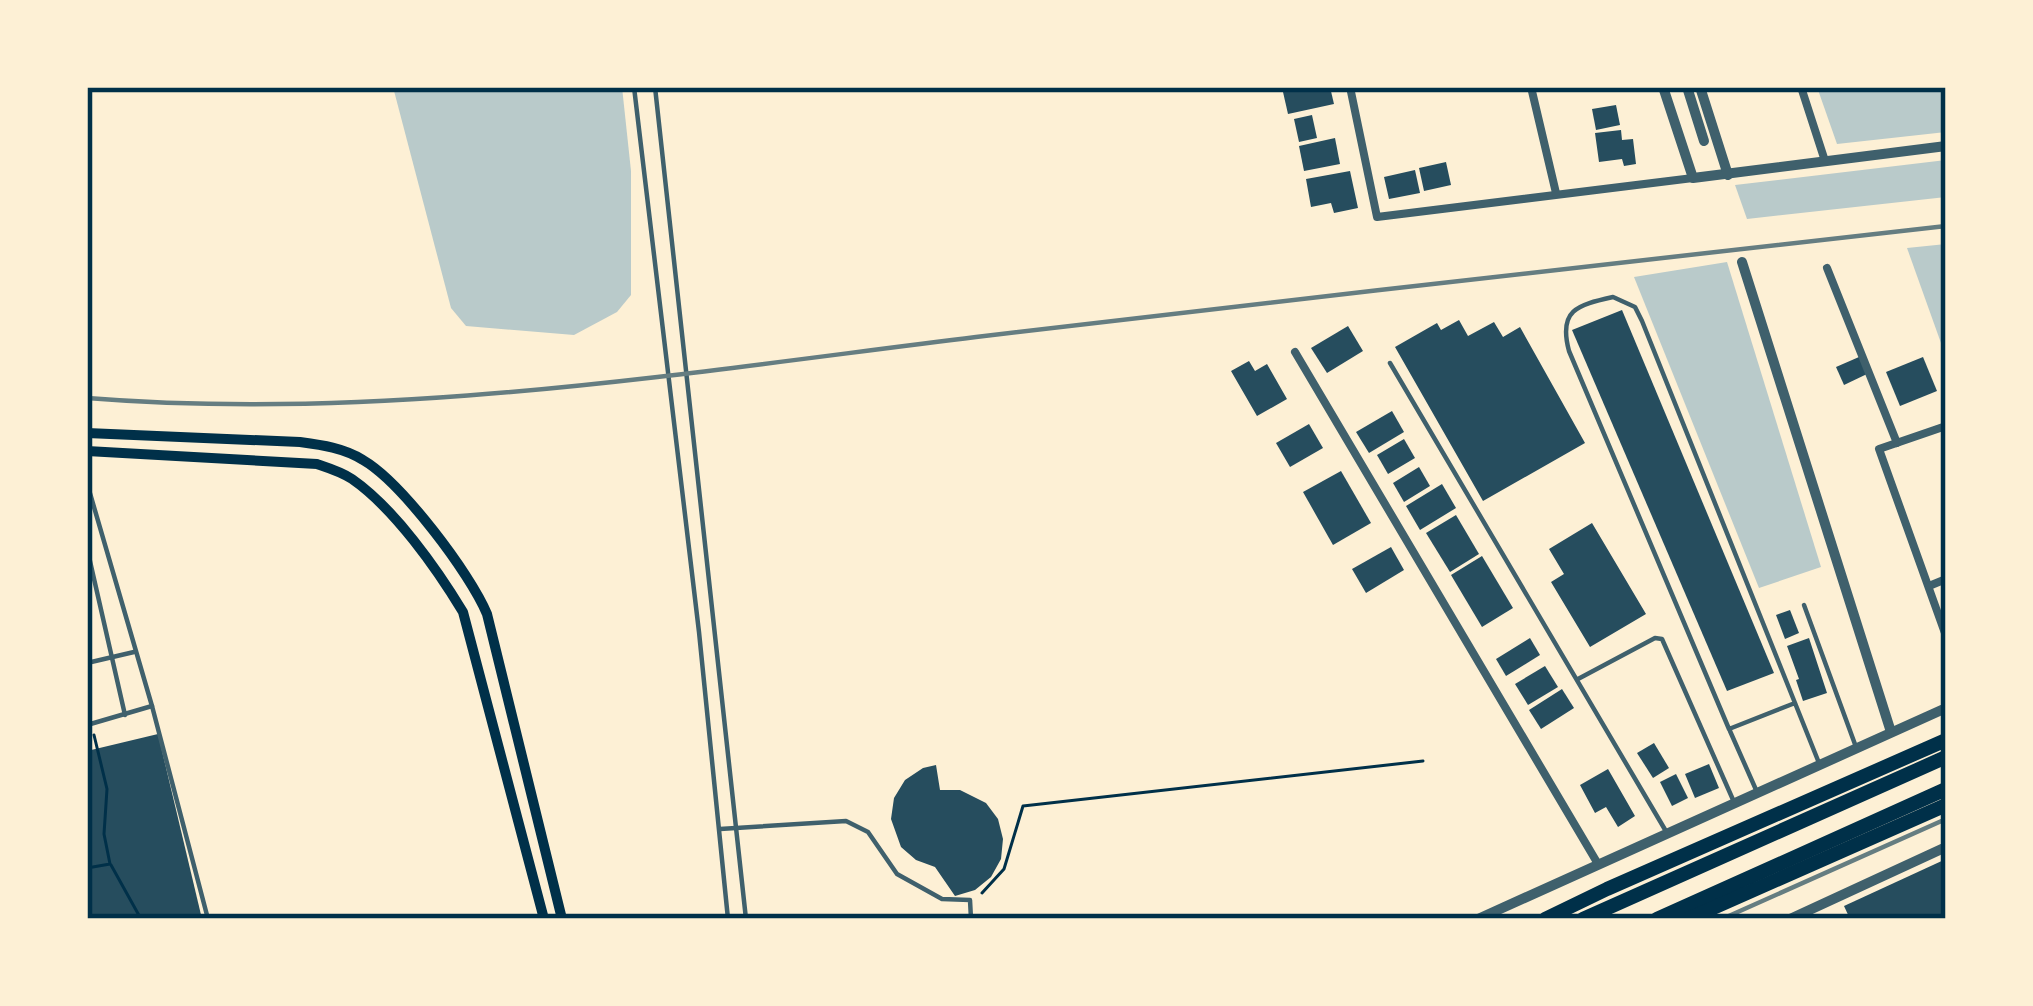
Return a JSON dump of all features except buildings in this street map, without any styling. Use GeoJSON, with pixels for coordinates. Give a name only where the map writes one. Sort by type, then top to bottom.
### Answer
{"type":"FeatureCollection","features":[{"type":"Feature","properties":{"kind":"highway"},"geometry":{"type":"LineString","coordinates":[[1545,919],[1946,740]]}},
{"type":"Feature","properties":{"kind":"highway"},"geometry":{"type":"LineString","coordinates":[[1583,919],[1946,757]]}},
{"type":"Feature","properties":{"kind":"highway"},"geometry":{"type":"LineString","coordinates":[[1657,919],[1946,789]]}},
{"type":"Feature","properties":{"kind":"highway"},"geometry":{"type":"LineString","coordinates":[[1688,919],[1946,806]]}},
{"type":"Feature","properties":{"kind":"main road"},"geometry":{"type":"LineString","coordinates":[[87,433],[330,446],[367,461],[401,493],[477,590],[487,614],[562,919]]}},
{"type":"Feature","properties":{"kind":"main road"},"geometry":{"type":"LineString","coordinates":[[87,452],[317,464],[350,477],[386,507],[464,612],[544,919]]}},
{"type":"Feature","properties":{"kind":"main road"},"geometry":{"type":"LineString","coordinates":[[340,473],[351,454]]}},
{"type":"Feature","properties":{"kind":"street"},"geometry":{"type":"LineString","coordinates":[[1350,87],[1377,217],[1946,146]]}},
{"type":"Feature","properties":{"kind":"street"},"geometry":{"type":"LineString","coordinates":[[1531,87],[1556,193]]}},
{"type":"Feature","properties":{"kind":"street"},"geometry":{"type":"LineString","coordinates":[[1663,87],[1693,178]]}},
{"type":"Feature","properties":{"kind":"street"},"geometry":{"type":"LineString","coordinates":[[1687,87],[1704,140]]}},
{"type":"Feature","properties":{"kind":"street"},"geometry":{"type":"LineString","coordinates":[[1700,87],[1728,175]]}},
{"type":"Feature","properties":{"kind":"street"},"geometry":{"type":"LineString","coordinates":[[1801,87],[1825,161]]}},
{"type":"Feature","properties":{"kind":"street"},"geometry":{"type":"LineString","coordinates":[[1742,262],[1891,732]]}},
{"type":"Feature","properties":{"kind":"street"},"geometry":{"type":"LineString","coordinates":[[1827,268],[1897,442]]}},
{"type":"Feature","properties":{"kind":"street"},"geometry":{"type":"LineString","coordinates":[[1295,352],[1598,864]]}},
{"type":"Feature","properties":{"kind":"street"},"geometry":{"type":"LineString","coordinates":[[1946,426],[1879,449],[1946,636]]}},
{"type":"Feature","properties":{"kind":"street"},"geometry":{"type":"LineString","coordinates":[[1929,586],[1946,579]]}},
{"type":"Feature","properties":{"kind":"street"},"geometry":{"type":"LineString","coordinates":[[1478,919],[1946,708]]}},
{"type":"Feature","properties":{"kind":"street"},"geometry":{"type":"LineString","coordinates":[[1790,919],[1946,847]]}},
{"type":"Feature","properties":{"kind":"lane"},"geometry":{"type":"LineString","coordinates":[[634,87],[728,919]]}},
{"type":"Feature","properties":{"kind":"lane"},"geometry":{"type":"LineString","coordinates":[[655,87],[746,919]]}},
{"type":"Feature","properties":{"kind":"lane"},"geometry":{"type":"LineString","coordinates":[[1757,792],[1569,351],[1566,319],[1594,301],[1613,297],[1635,307],[1820,764]]}},
{"type":"Feature","properties":{"kind":"lane"},"geometry":{"type":"LineString","coordinates":[[1390,363],[1667,833]]}},
{"type":"Feature","properties":{"kind":"lane"},"geometry":{"type":"LineString","coordinates":[[87,483],[208,919]]}},
{"type":"Feature","properties":{"kind":"lane"},"geometry":{"type":"LineString","coordinates":[[87,548],[125,715]]}},
{"type":"Feature","properties":{"kind":"lane"},"geometry":{"type":"LineString","coordinates":[[1804,605],[1856,747]]}},
{"type":"Feature","properties":{"kind":"lane"},"geometry":{"type":"LineString","coordinates":[[1578,679],[1655,638],[1662,639],[1734,802]]}},
{"type":"Feature","properties":{"kind":"lane"},"geometry":{"type":"LineString","coordinates":[[87,663],[136,652]]}},
{"type":"Feature","properties":{"kind":"lane"},"geometry":{"type":"LineString","coordinates":[[1729,729],[1795,703]]}},
{"type":"Feature","properties":{"kind":"lane"},"geometry":{"type":"LineString","coordinates":[[89,724],[152,706]]}},
{"type":"Feature","properties":{"kind":"lane"},"geometry":{"type":"LineString","coordinates":[[718,829],[846,821],[868,832],[897,874],[942,899],[970,900],[971,919]]}},
{"type":"Feature","properties":{"kind":"path"},"geometry":{"type":"LineString","coordinates":[[89,724],[107,789],[104,834],[110,864],[141,919]]}},
{"type":"Feature","properties":{"kind":"path"},"geometry":{"type":"LineString","coordinates":[[970,900],[1004,869],[1023,806],[1423,760]]}},
{"type":"Feature","properties":{"kind":"path"},"geometry":{"type":"LineString","coordinates":[[87,868],[110,864]]}},
{"type":"Feature","properties":{"kind":"shaded area"},"geometry":{"type":"Polygon","coordinates":[[[393,87],[622,87],[631,171],[631,295],[617,312],[574,335],[466,326],[451,308],[393,87]]]}},
{"type":"Feature","properties":{"kind":"shaded area"},"geometry":{"type":"Polygon","coordinates":[[[1817,87],[1946,87],[1946,132],[1837,144],[1817,87]]]}},
{"type":"Feature","properties":{"kind":"shaded area"},"geometry":{"type":"Polygon","coordinates":[[[1946,160],[1946,197],[1747,219],[1735,185],[1946,160]]]}},
{"type":"Feature","properties":{"kind":"shaded area"},"geometry":{"type":"Polygon","coordinates":[[[1946,244],[1946,357],[1907,248],[1946,244]]]}},
{"type":"Feature","properties":{"kind":"shaded area"},"geometry":{"type":"Polygon","coordinates":[[[1727,262],[1821,567],[1759,588],[1634,277],[1727,262]]]}},
{"type":"Feature","properties":{"kind":"railway"},"geometry":{"type":"LineString","coordinates":[[87,398],[310,404],[533,390],[1946,226]]}},
{"type":"Feature","properties":{"kind":"railway"},"geometry":{"type":"LineString","coordinates":[[1722,919],[1946,819]]}}]}
